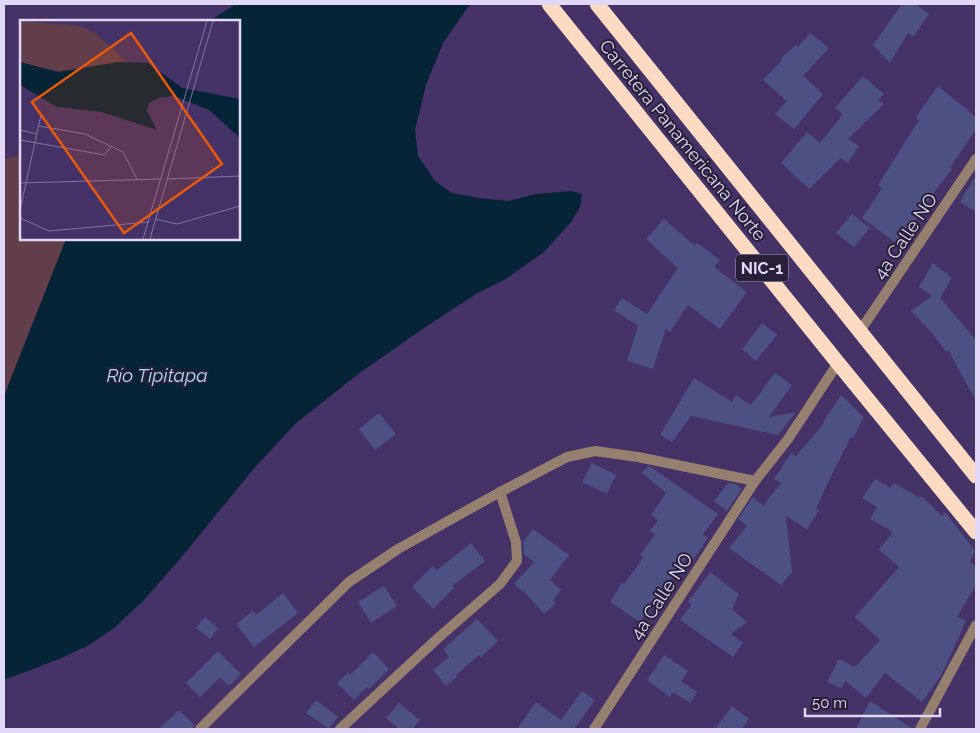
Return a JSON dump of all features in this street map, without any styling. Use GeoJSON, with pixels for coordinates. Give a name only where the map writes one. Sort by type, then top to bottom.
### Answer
{"type":"FeatureCollection","features":[{"type":"Feature","properties":{"kind":"highway","name":"Carretera Panamericana Norte"},"geometry":{"type":"LineString","coordinates":[[549,4],[976,532]]}},
{"type":"Feature","properties":{"kind":"highway","name":"Carretera Panamericana Norte"},"geometry":{"type":"LineString","coordinates":[[597,4],[976,476]]}},
{"type":"Feature","properties":{"kind":"street","name":"4a Calle NO"},"geometry":{"type":"LineString","coordinates":[[860,331],[976,159]]}},
{"type":"Feature","properties":{"kind":"street","name":"4a Calle NO"},"geometry":{"type":"LineString","coordinates":[[594,729],[755,481],[788,439],[838,363]]}},
{"type":"Feature","properties":{"kind":"street"},"geometry":{"type":"LineString","coordinates":[[200,729],[349,582],[398,549],[567,457],[595,451],[638,457],[755,481]]}},
{"type":"Feature","properties":{"kind":"street"},"geometry":{"type":"LineString","coordinates":[[340,729],[438,638],[500,584],[517,561],[516,542],[500,492]]}},
{"type":"Feature","properties":{"kind":"street"},"geometry":{"type":"LineString","coordinates":[[920,729],[976,625]]}},
{"type":"Feature","properties":{"kind":"shaded area"},"geometry":{"type":"Polygon","coordinates":[[[20,155],[20,240],[66,240],[4,396],[4,159],[20,155]]]}},
{"type":"Feature","properties":{"kind":"water","name":"Río Tipitapa"},"geometry":{"type":"Polygon","coordinates":[[[236,4],[470,4],[443,43],[426,85],[415,130],[418,156],[435,181],[452,193],[508,201],[536,194],[571,191],[582,194],[580,207],[571,222],[544,252],[504,280],[476,294],[421,330],[361,372],[296,423],[256,466],[143,601],[114,628],[89,645],[59,659],[4,680],[4,396],[66,240],[240,240],[240,20],[212,20],[236,4]]]}},
{"type":"Feature","properties":{"kind":"building"},"geometry":{"type":"Polygon","coordinates":[[[902,4],[915,4],[929,14],[913,37],[908,33],[890,63],[873,45],[902,4]]]}},
{"type":"Feature","properties":{"kind":"building"},"geometry":{"type":"Polygon","coordinates":[[[810,33],[829,48],[803,76],[823,94],[794,129],[775,114],[787,101],[763,80],[782,60],[781,58],[796,45],[798,47],[810,33]]]}},
{"type":"Feature","properties":{"kind":"building"},"geometry":{"type":"Polygon","coordinates":[[[863,76],[884,94],[878,100],[884,104],[848,139],[859,146],[848,163],[841,158],[809,189],[781,163],[807,132],[820,143],[843,114],[835,108],[863,76]]]}},
{"type":"Feature","properties":{"kind":"building"},"geometry":{"type":"Polygon","coordinates":[[[938,86],[976,117],[976,129],[950,168],[952,169],[919,212],[922,213],[896,243],[862,218],[882,188],[878,185],[919,120],[916,117],[938,86]]]}},
{"type":"Feature","properties":{"kind":"building"},"geometry":{"type":"Polygon","coordinates":[[[976,175],[976,212],[960,202],[976,175]]]}},
{"type":"Feature","properties":{"kind":"building"},"geometry":{"type":"Polygon","coordinates":[[[852,214],[870,228],[854,247],[836,233],[852,214]]]}},
{"type":"Feature","properties":{"kind":"building"},"geometry":{"type":"Polygon","coordinates":[[[664,219],[695,246],[697,243],[720,260],[714,267],[747,292],[720,329],[688,305],[670,332],[666,329],[653,369],[627,361],[638,326],[614,310],[622,298],[647,314],[678,268],[646,239],[664,219]]]}},
{"type":"Feature","properties":{"kind":"building"},"geometry":{"type":"Polygon","coordinates":[[[933,263],[952,278],[940,298],[976,340],[976,401],[948,350],[946,352],[932,333],[911,311],[932,296],[919,287],[933,263]]]}},
{"type":"Feature","properties":{"kind":"building"},"geometry":{"type":"Polygon","coordinates":[[[762,323],[777,335],[756,361],[742,349],[762,323]]]}},
{"type":"Feature","properties":{"kind":"building"},"geometry":{"type":"Polygon","coordinates":[[[775,373],[792,385],[769,417],[796,412],[778,435],[691,416],[672,442],[660,435],[694,378],[732,402],[736,395],[751,405],[775,373]]]}},
{"type":"Feature","properties":{"kind":"building"},"geometry":{"type":"Polygon","coordinates":[[[841,395],[864,417],[853,438],[851,437],[831,476],[816,509],[819,510],[807,529],[786,516],[792,572],[781,585],[729,548],[747,526],[738,519],[753,497],[763,506],[781,483],[774,479],[791,453],[796,456],[824,423],[841,395]]]}},
{"type":"Feature","properties":{"kind":"building"},"geometry":{"type":"Polygon","coordinates":[[[379,413],[396,434],[375,450],[359,429],[379,413]]]}},
{"type":"Feature","properties":{"kind":"building"},"geometry":{"type":"Polygon","coordinates":[[[592,463],[616,475],[607,494],[582,482],[592,463]]]}},
{"type":"Feature","properties":{"kind":"building"},"geometry":{"type":"Polygon","coordinates":[[[648,466],[718,514],[703,534],[708,538],[692,561],[687,557],[669,581],[673,584],[663,597],[658,594],[640,622],[610,602],[622,583],[624,584],[644,557],[640,555],[655,534],[650,531],[658,520],[651,515],[666,493],[642,473],[648,466]]]}},
{"type":"Feature","properties":{"kind":"building"},"geometry":{"type":"Polygon","coordinates":[[[875,479],[890,488],[894,483],[920,498],[921,496],[942,516],[945,512],[975,551],[970,562],[976,567],[976,585],[957,617],[966,621],[940,677],[922,702],[885,673],[866,698],[846,681],[841,688],[827,682],[839,659],[855,667],[880,640],[855,617],[899,567],[879,550],[893,532],[870,519],[877,507],[862,498],[875,479]]]}},
{"type":"Feature","properties":{"kind":"building"},"geometry":{"type":"Polygon","coordinates":[[[728,483],[736,484],[742,489],[727,511],[714,501],[728,483]]]}},
{"type":"Feature","properties":{"kind":"building"},"geometry":{"type":"Polygon","coordinates":[[[533,529],[569,555],[550,580],[561,590],[553,600],[556,603],[544,614],[514,584],[534,562],[524,554],[523,542],[533,529]]]}},
{"type":"Feature","properties":{"kind":"building"},"geometry":{"type":"Polygon","coordinates":[[[471,543],[485,561],[452,586],[454,588],[433,609],[412,587],[433,566],[437,570],[471,543]]]}},
{"type":"Feature","properties":{"kind":"building"},"geometry":{"type":"Polygon","coordinates":[[[710,572],[739,594],[732,609],[747,622],[731,634],[743,643],[733,657],[680,620],[692,604],[688,602],[710,572]]]}},
{"type":"Feature","properties":{"kind":"building"},"geometry":{"type":"Polygon","coordinates":[[[384,586],[397,606],[371,623],[358,602],[384,586]]]}},
{"type":"Feature","properties":{"kind":"building"},"geometry":{"type":"Polygon","coordinates":[[[283,593],[298,613],[254,647],[236,624],[253,611],[256,615],[283,593]]]}},
{"type":"Feature","properties":{"kind":"building"},"geometry":{"type":"Polygon","coordinates":[[[205,617],[218,628],[210,639],[196,628],[205,617]]]}},
{"type":"Feature","properties":{"kind":"building"},"geometry":{"type":"Polygon","coordinates":[[[477,619],[498,641],[481,657],[479,655],[446,686],[433,670],[449,657],[443,649],[477,619]]]}},
{"type":"Feature","properties":{"kind":"building"},"geometry":{"type":"Polygon","coordinates":[[[218,651],[241,674],[229,686],[220,677],[200,697],[186,683],[218,651]]]}},
{"type":"Feature","properties":{"kind":"building"},"geometry":{"type":"Polygon","coordinates":[[[373,652],[389,669],[369,689],[367,687],[354,700],[337,683],[348,673],[350,675],[373,652]]]}},
{"type":"Feature","properties":{"kind":"building"},"geometry":{"type":"Polygon","coordinates":[[[664,655],[688,671],[681,681],[697,692],[690,703],[673,692],[670,697],[647,680],[664,655]]]}},
{"type":"Feature","properties":{"kind":"building"},"geometry":{"type":"Polygon","coordinates":[[[582,691],[595,700],[574,729],[517,729],[536,702],[561,720],[582,691]]]}},
{"type":"Feature","properties":{"kind":"building"},"geometry":{"type":"Polygon","coordinates":[[[316,700],[338,717],[329,729],[306,713],[316,700]]]}},
{"type":"Feature","properties":{"kind":"building"},"geometry":{"type":"Polygon","coordinates":[[[870,701],[913,729],[856,729],[870,701]]]}},
{"type":"Feature","properties":{"kind":"building"},"geometry":{"type":"Polygon","coordinates":[[[399,703],[420,720],[412,729],[399,729],[386,718],[399,703]]]}},
{"type":"Feature","properties":{"kind":"building"},"geometry":{"type":"Polygon","coordinates":[[[732,706],[749,719],[742,729],[715,729],[732,706]]]}},
{"type":"Feature","properties":{"kind":"building"},"geometry":{"type":"Polygon","coordinates":[[[179,710],[194,725],[193,729],[159,729],[179,710]]]}}]}
